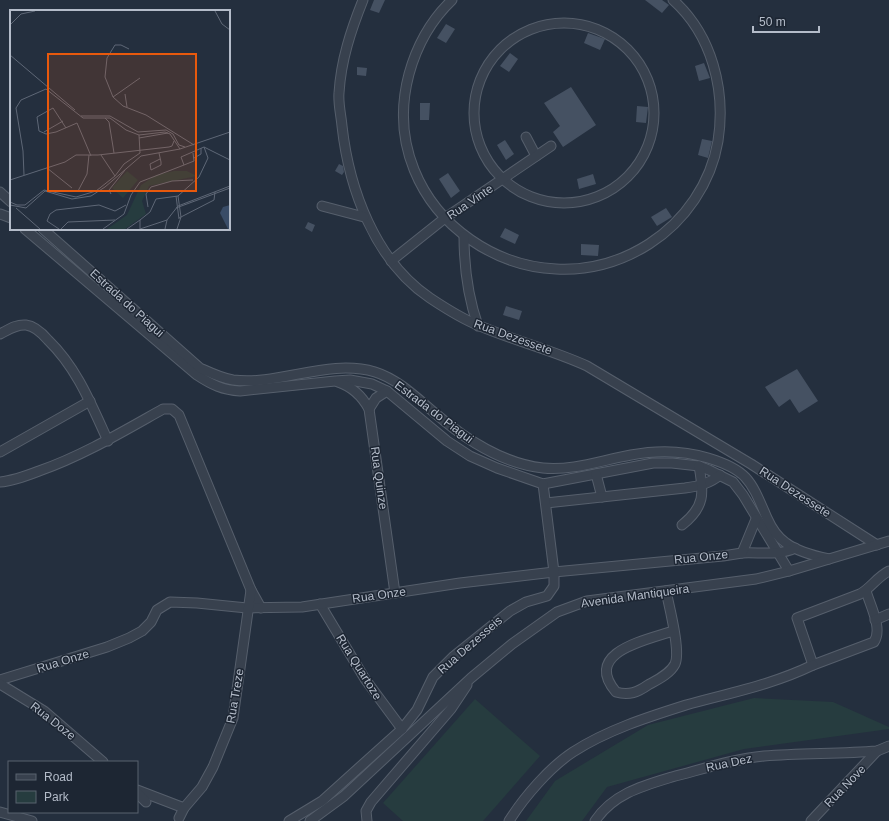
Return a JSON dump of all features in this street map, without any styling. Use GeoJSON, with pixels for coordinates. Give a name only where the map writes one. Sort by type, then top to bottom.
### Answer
{"type":"FeatureCollection","features":[{"type":"Feature","properties":{"kind":"street","name":"Rua Dezessete"},"geometry":{"type":"LineString","coordinates":[[363,0],[353,24],[343,61],[338,95],[343,139],[352,180],[364,217],[392,260],[412,284],[429,297],[478,326],[565,356],[587,366],[751,464],[877,545]]}},
{"type":"Feature","properties":{"kind":"street"},"geometry":{"type":"LineString","coordinates":[[452,0],[442,10],[426,33],[413,59],[406,86],[404,115],[407,143],[415,170],[428,196],[445,218],[464,236],[486,251],[510,261],[536,268],[568,270],[588,268],[614,262],[638,251],[660,237],[679,219],[695,199],[708,176],[716,151],[720,125],[720,99],[716,74],[708,49],[695,26],[673,0]]}},
{"type":"Feature","properties":{"kind":"street"},"geometry":{"type":"LineString","coordinates":[[559,23],[583,25],[605,33],[625,46],[640,64],[647,78],[654,109],[652,132],[644,155],[631,174],[613,189],[591,199],[568,204],[544,202],[522,194],[502,180],[487,162],[477,140],[473,117],[475,94],[483,72],[496,52],[514,37],[536,27],[559,23]]}},
{"type":"Feature","properties":{"kind":"street"},"geometry":{"type":"LineString","coordinates":[[526,137],[536,156]]}},
{"type":"Feature","properties":{"kind":"street","name":"Rua Vinte"},"geometry":{"type":"LineString","coordinates":[[392,260],[445,218],[551,146]]}},
{"type":"Feature","properties":{"kind":"street"},"geometry":{"type":"LineString","coordinates":[[0,192],[10,201]]}},
{"type":"Feature","properties":{"kind":"street"},"geometry":{"type":"LineString","coordinates":[[322,206],[364,217]]}},
{"type":"Feature","properties":{"kind":"street"},"geometry":{"type":"LineString","coordinates":[[0,214],[10,218]]}},
{"type":"Feature","properties":{"kind":"street"},"geometry":{"type":"LineString","coordinates":[[26,230],[197,375],[213,386],[225,390],[240,391],[335,381],[362,381],[387,391],[447,441],[470,456],[497,468],[543,484],[653,463],[672,463],[699,466],[732,482],[743,495],[756,519],[789,571]]}},
{"type":"Feature","properties":{"kind":"street","name":"Estrada do Piagui"},"geometry":{"type":"LineString","coordinates":[[44,230],[200,368],[217,376],[250,381],[338,368],[376,372],[393,381],[472,441],[522,464],[542,468],[558,469],[574,467],[651,452],[689,453],[729,464],[741,472],[750,481],[777,535],[786,543],[795,548],[829,559]]}},
{"type":"Feature","properties":{"kind":"street"},"geometry":{"type":"LineString","coordinates":[[464,236],[469,292],[478,326]]}},
{"type":"Feature","properties":{"kind":"street"},"geometry":{"type":"LineString","coordinates":[[0,334],[19,325],[33,326],[41,332],[70,364],[90,400],[108,440]]}},
{"type":"Feature","properties":{"kind":"street","name":"Rua Quinze"},"geometry":{"type":"LineString","coordinates":[[335,381],[354,389],[364,399],[369,409],[395,593]]}},
{"type":"Feature","properties":{"kind":"street"},"geometry":{"type":"LineString","coordinates":[[369,409],[376,398],[387,391]]}},
{"type":"Feature","properties":{"kind":"street"},"geometry":{"type":"LineString","coordinates":[[0,452],[90,400]]}},
{"type":"Feature","properties":{"kind":"street"},"geometry":{"type":"LineString","coordinates":[[0,482],[12,480],[49,468],[108,440],[162,409],[172,409],[179,415],[251,590],[261,608]]}},
{"type":"Feature","properties":{"kind":"street"},"geometry":{"type":"LineString","coordinates":[[682,525],[691,518],[698,508],[702,498],[703,485],[699,466]]}},
{"type":"Feature","properties":{"kind":"street"},"geometry":{"type":"LineString","coordinates":[[596,474],[602,497]]}},
{"type":"Feature","properties":{"kind":"street"},"geometry":{"type":"LineString","coordinates":[[546,503],[703,485],[720,475]]}},
{"type":"Feature","properties":{"kind":"street","name":"Rua Dezesseis"},"geometry":{"type":"LineString","coordinates":[[289,821],[322,801],[402,729],[418,710],[429,683],[440,668],[510,611],[526,602],[547,596],[554,586],[554,572],[543,484]]}},
{"type":"Feature","properties":{"kind":"street","name":"Rua Onze"},"geometry":{"type":"LineString","coordinates":[[0,680],[107,647],[129,638],[142,631],[151,622],[157,610],[170,602],[197,602],[247,608],[302,607],[554,572],[742,553],[756,519]]}},
{"type":"Feature","properties":{"kind":"street","name":"Avenida Mantiqueira"},"geometry":{"type":"LineString","coordinates":[[310,821],[350,791],[470,678],[512,644],[557,612],[587,601],[756,579],[789,571],[889,541]]}},
{"type":"Feature","properties":{"kind":"street"},"geometry":{"type":"LineString","coordinates":[[742,553],[788,552],[795,548]]}},
{"type":"Feature","properties":{"kind":"street"},"geometry":{"type":"LineString","coordinates":[[813,665],[797,618],[866,591],[873,582],[889,571]]}},
{"type":"Feature","properties":{"kind":"street","name":"Rua Treze"},"geometry":{"type":"LineString","coordinates":[[179,818],[184,808],[202,787],[213,767],[233,718],[247,608],[251,590]]}},
{"type":"Feature","properties":{"kind":"street"},"geometry":{"type":"LineString","coordinates":[[666,591],[673,631],[677,656],[675,664],[670,671],[641,690],[630,694],[616,692],[607,676],[608,662],[612,656],[620,650],[673,631]]}},
{"type":"Feature","properties":{"kind":"street"},"geometry":{"type":"LineString","coordinates":[[509,821],[554,766],[573,752],[600,738],[646,718],[783,678],[874,642],[877,633],[875,620],[866,591]]}},
{"type":"Feature","properties":{"kind":"street","name":"Rua Quartoze"},"geometry":{"type":"LineString","coordinates":[[320,604],[365,679],[402,729]]}},
{"type":"Feature","properties":{"kind":"street"},"geometry":{"type":"LineString","coordinates":[[875,620],[889,614]]}},
{"type":"Feature","properties":{"kind":"street"},"geometry":{"type":"LineString","coordinates":[[367,821],[366,811],[371,802],[452,709],[470,678]]}},
{"type":"Feature","properties":{"kind":"street","name":"Rua Doze"},"geometry":{"type":"LineString","coordinates":[[0,684],[44,711],[102,761]]}},
{"type":"Feature","properties":{"kind":"street"},"geometry":{"type":"LineString","coordinates":[[877,751],[889,746]]}},
{"type":"Feature","properties":{"kind":"street","name":"Rua Dez"},"geometry":{"type":"LineString","coordinates":[[595,821],[603,810],[617,798],[636,789],[717,764],[764,756],[877,751]]}},
{"type":"Feature","properties":{"kind":"street","name":"Rua Nove"},"geometry":{"type":"LineString","coordinates":[[811,821],[877,751]]}},
{"type":"Feature","properties":{"kind":"street"},"geometry":{"type":"LineString","coordinates":[[138,790],[184,808]]}},
{"type":"Feature","properties":{"kind":"street"},"geometry":{"type":"LineString","coordinates":[[138,794],[146,802]]}},
{"type":"Feature","properties":{"kind":"street"},"geometry":{"type":"LineString","coordinates":[[0,812],[32,821]]}},
{"type":"Feature","properties":{"kind":"green space"},"geometry":{"type":"Polygon","coordinates":[[[754,698],[833,702],[889,727],[889,729],[744,749],[607,787],[582,821],[526,821],[555,781],[648,725],[754,698]]]}},
{"type":"Feature","properties":{"kind":"green space"},"geometry":{"type":"Polygon","coordinates":[[[475,699],[540,756],[483,821],[403,821],[383,803],[475,699]]]}},
{"type":"Feature","properties":{"kind":"building"},"geometry":{"type":"Polygon","coordinates":[[[374,0],[385,0],[379,13],[370,10],[374,0]]]}},
{"type":"Feature","properties":{"kind":"building"},"geometry":{"type":"Polygon","coordinates":[[[645,0],[662,0],[669,5],[662,13],[645,0]]]}},
{"type":"Feature","properties":{"kind":"building"},"geometry":{"type":"Polygon","coordinates":[[[446,24],[455,29],[446,43],[437,38],[446,24]]]}},
{"type":"Feature","properties":{"kind":"building"},"geometry":{"type":"Polygon","coordinates":[[[588,33],[605,39],[600,50],[584,43],[588,33]]]}},
{"type":"Feature","properties":{"kind":"building"},"geometry":{"type":"Polygon","coordinates":[[[510,53],[518,59],[509,72],[500,66],[510,53]]]}},
{"type":"Feature","properties":{"kind":"building"},"geometry":{"type":"Polygon","coordinates":[[[704,63],[710,78],[699,81],[695,66],[704,63]]]}},
{"type":"Feature","properties":{"kind":"building"},"geometry":{"type":"Polygon","coordinates":[[[357,67],[367,68],[366,76],[357,75],[357,67]]]}},
{"type":"Feature","properties":{"kind":"building"},"geometry":{"type":"Polygon","coordinates":[[[571,87],[596,125],[563,147],[553,132],[560,126],[544,103],[571,87]]]}},
{"type":"Feature","properties":{"kind":"building"},"geometry":{"type":"Polygon","coordinates":[[[420,103],[430,103],[429,120],[420,120],[420,103]]]}},
{"type":"Feature","properties":{"kind":"building"},"geometry":{"type":"Polygon","coordinates":[[[637,106],[648,107],[646,123],[636,122],[637,106]]]}},
{"type":"Feature","properties":{"kind":"building"},"geometry":{"type":"Polygon","coordinates":[[[702,139],[712,141],[708,158],[698,155],[702,139]]]}},
{"type":"Feature","properties":{"kind":"building"},"geometry":{"type":"Polygon","coordinates":[[[505,140],[514,154],[506,160],[497,145],[505,140]]]}},
{"type":"Feature","properties":{"kind":"building"},"geometry":{"type":"Polygon","coordinates":[[[339,164],[343,166],[344,172],[342,175],[335,171],[339,164]]]}},
{"type":"Feature","properties":{"kind":"building"},"geometry":{"type":"Polygon","coordinates":[[[448,173],[460,191],[451,198],[439,179],[448,173]]]}},
{"type":"Feature","properties":{"kind":"building"},"geometry":{"type":"Polygon","coordinates":[[[593,174],[596,184],[579,189],[577,179],[593,174]]]}},
{"type":"Feature","properties":{"kind":"building"},"geometry":{"type":"Polygon","coordinates":[[[666,208],[672,217],[657,226],[651,217],[666,208]]]}},
{"type":"Feature","properties":{"kind":"building"},"geometry":{"type":"Polygon","coordinates":[[[308,222],[315,225],[312,232],[305,228],[308,222]]]}},
{"type":"Feature","properties":{"kind":"building"},"geometry":{"type":"Polygon","coordinates":[[[505,228],[519,235],[515,244],[500,237],[505,228]]]}},
{"type":"Feature","properties":{"kind":"building"},"geometry":{"type":"Polygon","coordinates":[[[581,244],[599,245],[598,256],[581,255],[581,244]]]}},
{"type":"Feature","properties":{"kind":"building"},"geometry":{"type":"Polygon","coordinates":[[[506,306],[522,311],[519,320],[503,315],[506,306]]]}},
{"type":"Feature","properties":{"kind":"building"},"geometry":{"type":"Polygon","coordinates":[[[797,369],[818,401],[799,413],[790,399],[779,407],[765,387],[797,369]]]}}]}
